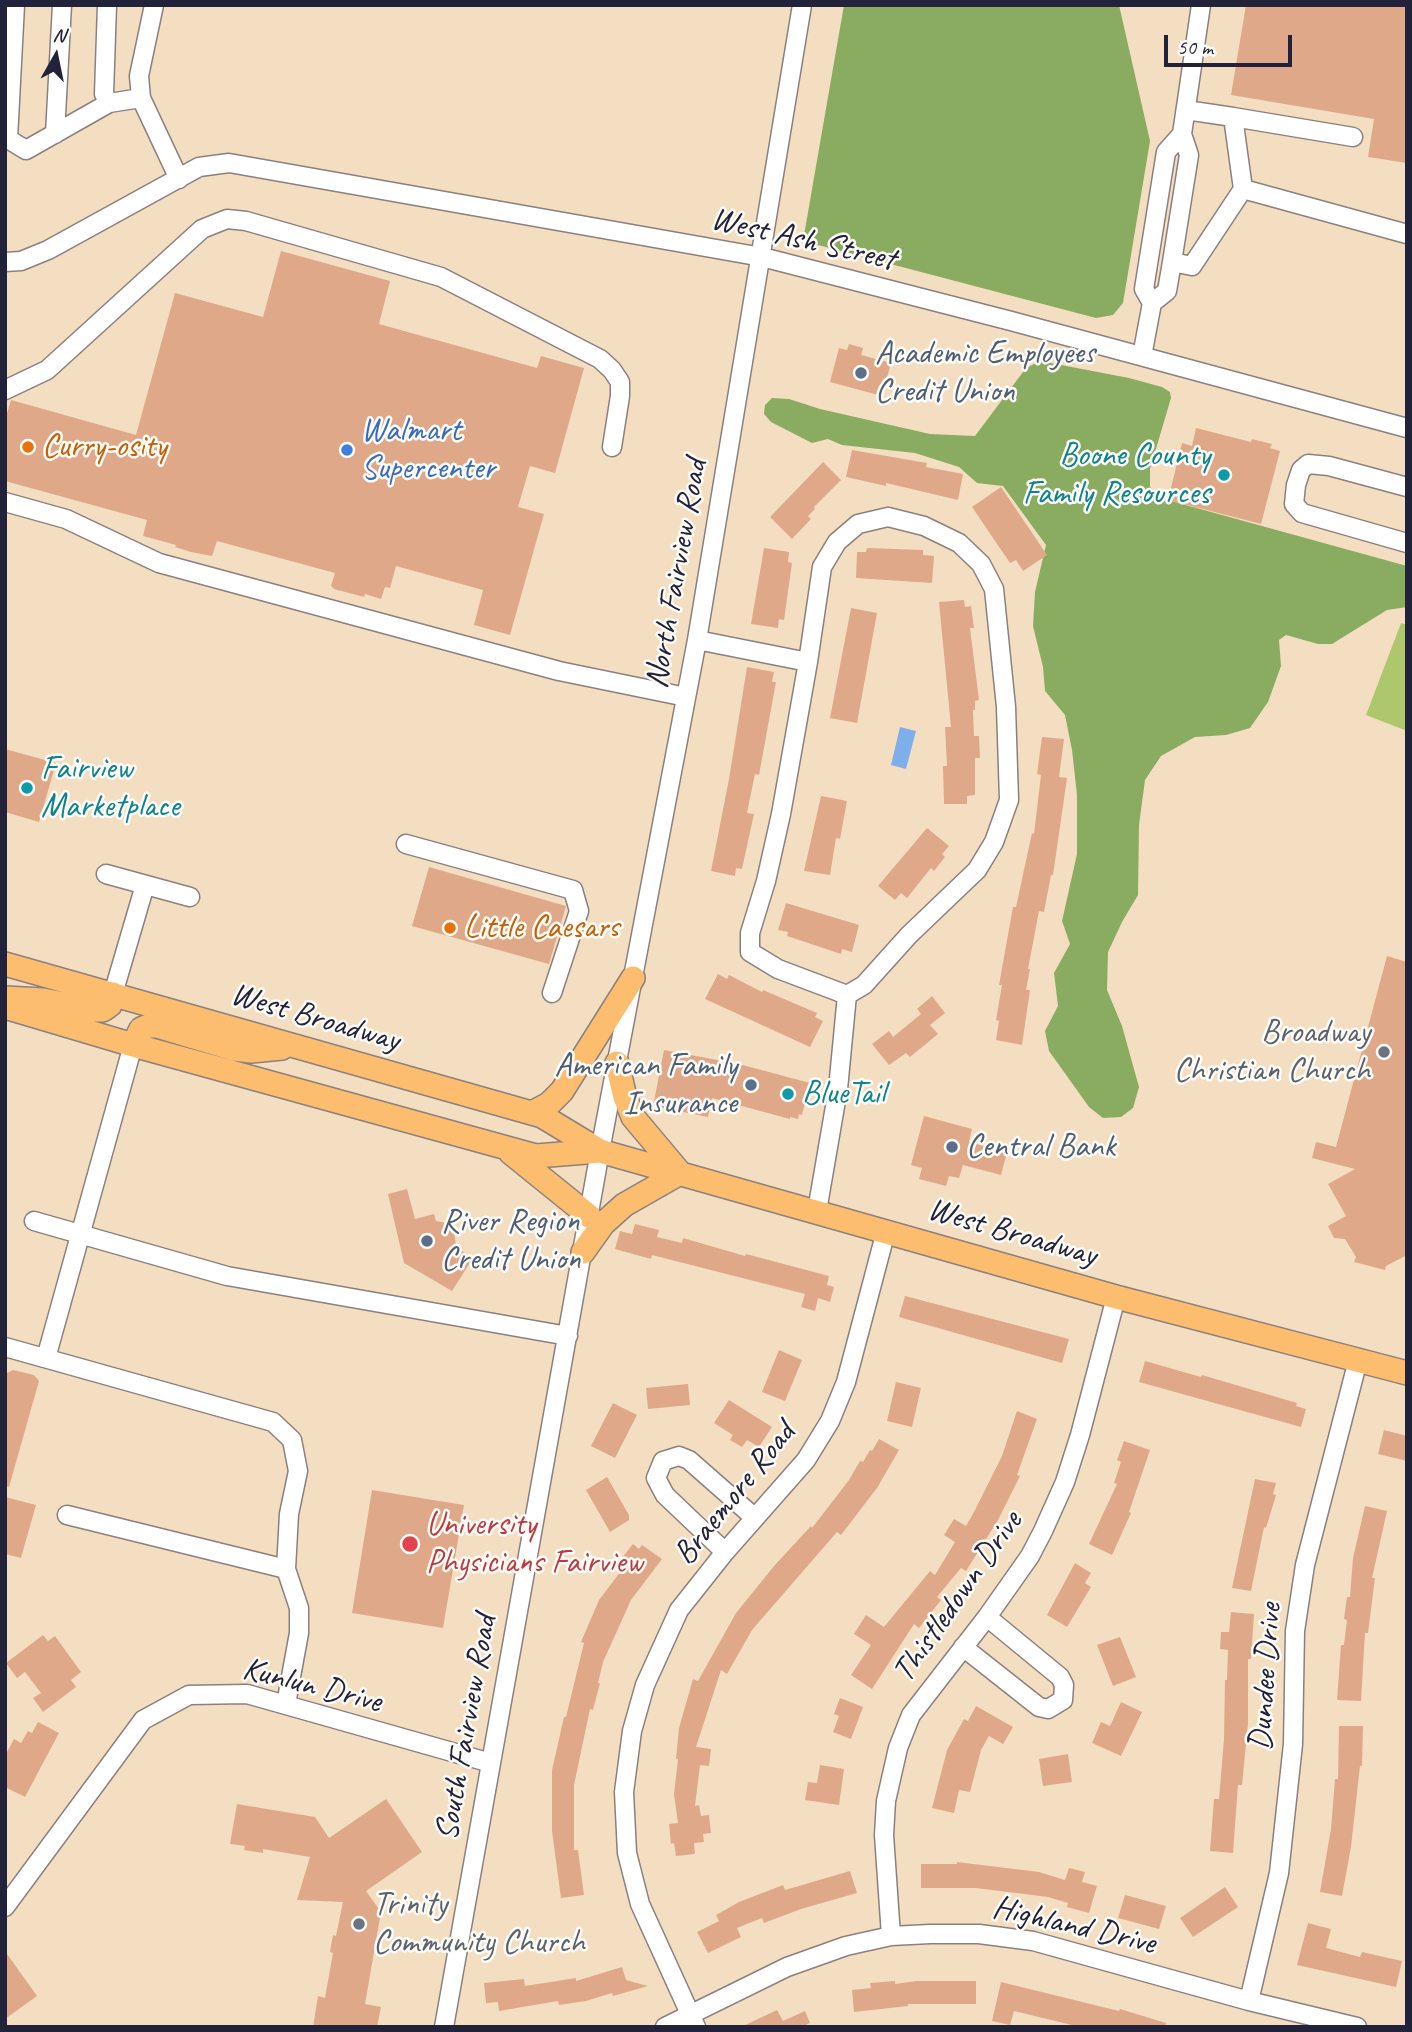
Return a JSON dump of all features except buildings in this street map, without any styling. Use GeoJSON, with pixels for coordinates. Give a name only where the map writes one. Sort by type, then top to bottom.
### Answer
{"type":"FeatureCollection","features":[{"type":"Feature","properties":{"kind":"main road","name":"West Broadway"},"geometry":{"type":"LineString","coordinates":[[5,964],[542,1116],[600,1151],[1116,1297],[1407,1373]]}},
{"type":"Feature","properties":{"kind":"main road"},"geometry":{"type":"LineString","coordinates":[[532,1113],[549,1104],[562,1091],[633,978]]}},
{"type":"Feature","properties":{"kind":"main road"},"geometry":{"type":"LineString","coordinates":[[5,998],[43,1000],[103,1010],[110,1005],[113,994]]}},
{"type":"Feature","properties":{"kind":"main road","name":"West Broadway"},"geometry":{"type":"LineString","coordinates":[[5,1007],[536,1156],[600,1151]]}},
{"type":"Feature","properties":{"kind":"main road"},"geometry":{"type":"LineString","coordinates":[[133,1045],[141,1029],[148,1026],[234,1049],[251,1051],[296,1047]]}},
{"type":"Feature","properties":{"kind":"main road"},"geometry":{"type":"LineString","coordinates":[[583,1252],[603,1224],[624,1205],[680,1173],[633,1117],[617,1063]]}},
{"type":"Feature","properties":{"kind":"main road"},"geometry":{"type":"LineString","coordinates":[[503,1147],[589,1216]]}},
{"type":"Feature","properties":{"kind":"street"},"geometry":{"type":"LineString","coordinates":[[15,5],[8,139],[26,150],[108,103],[141,98]]}},
{"type":"Feature","properties":{"kind":"street"},"geometry":{"type":"LineString","coordinates":[[55,134],[62,5]]}},
{"type":"Feature","properties":{"kind":"street"},"geometry":{"type":"LineString","coordinates":[[107,5],[104,94],[108,103]]}},
{"type":"Feature","properties":{"kind":"street"},"geometry":{"type":"LineString","coordinates":[[154,5],[139,76],[141,98],[179,179]]}},
{"type":"Feature","properties":{"kind":"street","name":"North Fairview Road"},"geometry":{"type":"LineString","coordinates":[[600,1151],[697,640],[803,5]]}},
{"type":"Feature","properties":{"kind":"street"},"geometry":{"type":"LineString","coordinates":[[1152,303],[1167,291],[1172,262],[1189,155],[1182,134],[1201,5]]}},
{"type":"Feature","properties":{"kind":"street"},"geometry":{"type":"LineString","coordinates":[[1186,110],[1353,137]]}},
{"type":"Feature","properties":{"kind":"street"},"geometry":{"type":"LineString","coordinates":[[1172,262],[1192,266],[1243,189],[1233,117]]}},
{"type":"Feature","properties":{"kind":"street"},"geometry":{"type":"LineString","coordinates":[[1142,356],[1152,303],[1144,289],[1166,152],[1182,134]]}},
{"type":"Feature","properties":{"kind":"street","name":"West Ash Street"},"geometry":{"type":"LineString","coordinates":[[5,262],[21,261],[48,250],[200,167],[229,163],[762,257],[1407,428]]}},
{"type":"Feature","properties":{"kind":"street"},"geometry":{"type":"LineString","coordinates":[[1243,189],[1407,234]]}},
{"type":"Feature","properties":{"kind":"street"},"geometry":{"type":"LineString","coordinates":[[5,390],[47,370],[202,229],[227,219],[246,221],[441,277],[600,359],[620,382],[612,447]]}},
{"type":"Feature","properties":{"kind":"street"},"geometry":{"type":"LineString","coordinates":[[1407,487],[1329,466],[1308,464],[1301,470],[1294,504],[1302,513],[1407,543]]}},
{"type":"Feature","properties":{"kind":"street"},"geometry":{"type":"LineString","coordinates":[[5,502],[66,519],[159,563],[550,669],[686,696]]}},
{"type":"Feature","properties":{"kind":"street"},"geometry":{"type":"LineString","coordinates":[[888,517],[924,526],[959,543],[981,564],[994,589],[1006,707],[1009,800],[995,842],[977,870],[909,934],[864,985],[848,995],[778,969],[750,952],[750,933],[766,881],[780,814],[808,662],[822,567],[837,542],[858,524],[888,517]]}},
{"type":"Feature","properties":{"kind":"street"},"geometry":{"type":"LineString","coordinates":[[697,640],[808,662]]}},
{"type":"Feature","properties":{"kind":"street"},"geometry":{"type":"LineString","coordinates":[[406,844],[572,890],[579,911],[552,993]]}},
{"type":"Feature","properties":{"kind":"street"},"geometry":{"type":"LineString","coordinates":[[106,874],[190,897]]}},
{"type":"Feature","properties":{"kind":"street"},"geometry":{"type":"LineString","coordinates":[[113,994],[145,885]]}},
{"type":"Feature","properties":{"kind":"street"},"geometry":{"type":"LineString","coordinates":[[817,1211],[838,1089],[848,995]]}},
{"type":"Feature","properties":{"kind":"street"},"geometry":{"type":"LineString","coordinates":[[46,1358],[133,1045]]}},
{"type":"Feature","properties":{"kind":"street","name":"South Fairview Road"},"geometry":{"type":"LineString","coordinates":[[444,2027],[600,1151]]}},
{"type":"Feature","properties":{"kind":"street"},"geometry":{"type":"LineString","coordinates":[[34,1221],[228,1276],[568,1336]]}},
{"type":"Feature","properties":{"kind":"street","name":"Braemore Road"},"geometry":{"type":"LineString","coordinates":[[693,2022],[640,1904],[627,1853],[624,1792],[632,1731],[645,1685],[679,1610],[725,1552],[806,1460],[830,1421],[846,1382],[886,1231]]}},
{"type":"Feature","properties":{"kind":"street","name":"Thistledown Drive"},"geometry":{"type":"LineString","coordinates":[[891,1936],[884,1835],[892,1772],[911,1715],[987,1617],[1030,1556],[1065,1482],[1116,1297]]}},
{"type":"Feature","properties":{"kind":"street"},"geometry":{"type":"LineString","coordinates":[[5,1347],[273,1422],[292,1440],[298,1471],[289,1514],[286,1569],[299,1608],[299,1633],[286,1704]]}},
{"type":"Feature","properties":{"kind":"street","name":"Dundee Drive"},"geometry":{"type":"LineString","coordinates":[[1249,2001],[1279,1873],[1293,1744],[1295,1631],[1305,1565],[1358,1360]]}},
{"type":"Feature","properties":{"kind":"street"},"geometry":{"type":"LineString","coordinates":[[725,1552],[665,1494],[656,1478],[663,1461],[680,1456],[689,1460],[755,1518]]}},
{"type":"Feature","properties":{"kind":"street"},"geometry":{"type":"LineString","coordinates":[[67,1515],[286,1569]]}},
{"type":"Feature","properties":{"kind":"street"},"geometry":{"type":"LineString","coordinates":[[963,1647],[1039,1707],[1048,1709],[1063,1700],[1064,1685],[1060,1677],[987,1617]]}},
{"type":"Feature","properties":{"kind":"street","name":"Kunlun Drive"},"geometry":{"type":"LineString","coordinates":[[5,1907],[143,1720],[189,1695],[247,1694],[491,1763]]}},
{"type":"Feature","properties":{"kind":"street","name":"Highland Drive"},"geometry":{"type":"LineString","coordinates":[[666,2027],[693,2022],[787,1967],[846,1946],[891,1936],[979,1934],[1033,1941],[1249,2001],[1357,2027]]}},
{"type":"Feature","properties":{"kind":"green space"},"geometry":{"type":"Polygon","coordinates":[[[844,5],[1119,5],[1150,141],[1123,303],[1113,315],[1096,318],[803,241],[844,5]]]}},
{"type":"Feature","properties":{"kind":"green space"},"geometry":{"type":"Polygon","coordinates":[[[1040,361],[1129,378],[1162,387],[1170,392],[1171,398],[1150,469],[1150,487],[1164,499],[1407,566],[1407,607],[1387,610],[1332,644],[1318,644],[1286,635],[1279,640],[1281,666],[1268,702],[1250,728],[1226,735],[1195,737],[1161,756],[1145,780],[1139,825],[1138,895],[1108,952],[1107,990],[1122,1026],[1139,1087],[1133,1108],[1121,1117],[1103,1118],[1089,1107],[1049,1051],[1045,1031],[1058,1006],[1054,973],[1070,944],[1062,921],[1077,854],[1077,795],[1072,750],[1065,715],[1045,691],[1043,667],[1033,626],[1035,592],[1046,545],[1003,486],[977,483],[959,467],[915,453],[842,445],[828,439],[812,443],[771,422],[764,414],[765,405],[772,398],[789,399],[820,409],[930,434],[975,436],[1026,368],[1040,361]]]}},
{"type":"Feature","properties":{"kind":"green space"},"geometry":{"type":"Polygon","coordinates":[[[1401,623],[1407,625],[1407,731],[1366,715],[1401,623]]]}},
{"type":"Feature","properties":{"kind":"water"},"geometry":{"type":"Polygon","coordinates":[[[900,727],[916,731],[906,769],[891,765],[900,727]]]}},
{"type":"Feature","properties":{"kind":"place","name":"Academic Employees Credit Union"},"geometry":{"type":"Point","coordinates":[861,373]}},
{"type":"Feature","properties":{"kind":"place","name":"Curry-osity"},"geometry":{"type":"Point","coordinates":[28,447]}},
{"type":"Feature","properties":{"kind":"place","name":"Walmart Supercenter"},"geometry":{"type":"Point","coordinates":[347,450]}},
{"type":"Feature","properties":{"kind":"place","name":"Boone County Family Resources"},"geometry":{"type":"Point","coordinates":[1224,475]}},
{"type":"Feature","properties":{"kind":"place","name":"Fairview Marketplace"},"geometry":{"type":"Point","coordinates":[27,788]}},
{"type":"Feature","properties":{"kind":"place","name":"Little Caesars"},"geometry":{"type":"Point","coordinates":[450,928]}},
{"type":"Feature","properties":{"kind":"place","name":"Broadway Christian Church"},"geometry":{"type":"Point","coordinates":[1384,1052]}},
{"type":"Feature","properties":{"kind":"place","name":"American Family Insurance"},"geometry":{"type":"Point","coordinates":[751,1085]}},
{"type":"Feature","properties":{"kind":"place","name":"BlueTail"},"geometry":{"type":"Point","coordinates":[788,1094]}},
{"type":"Feature","properties":{"kind":"place","name":"Central Bank"},"geometry":{"type":"Point","coordinates":[952,1147]}},
{"type":"Feature","properties":{"kind":"place","name":"River Region Credit Union"},"geometry":{"type":"Point","coordinates":[427,1241]}},
{"type":"Feature","properties":{"kind":"place","name":"University Physicians Fairview"},"geometry":{"type":"Point","coordinates":[410,1544]}},
{"type":"Feature","properties":{"kind":"place","name":"Trinity Community Church"},"geometry":{"type":"Point","coordinates":[359,1924]}}]}
